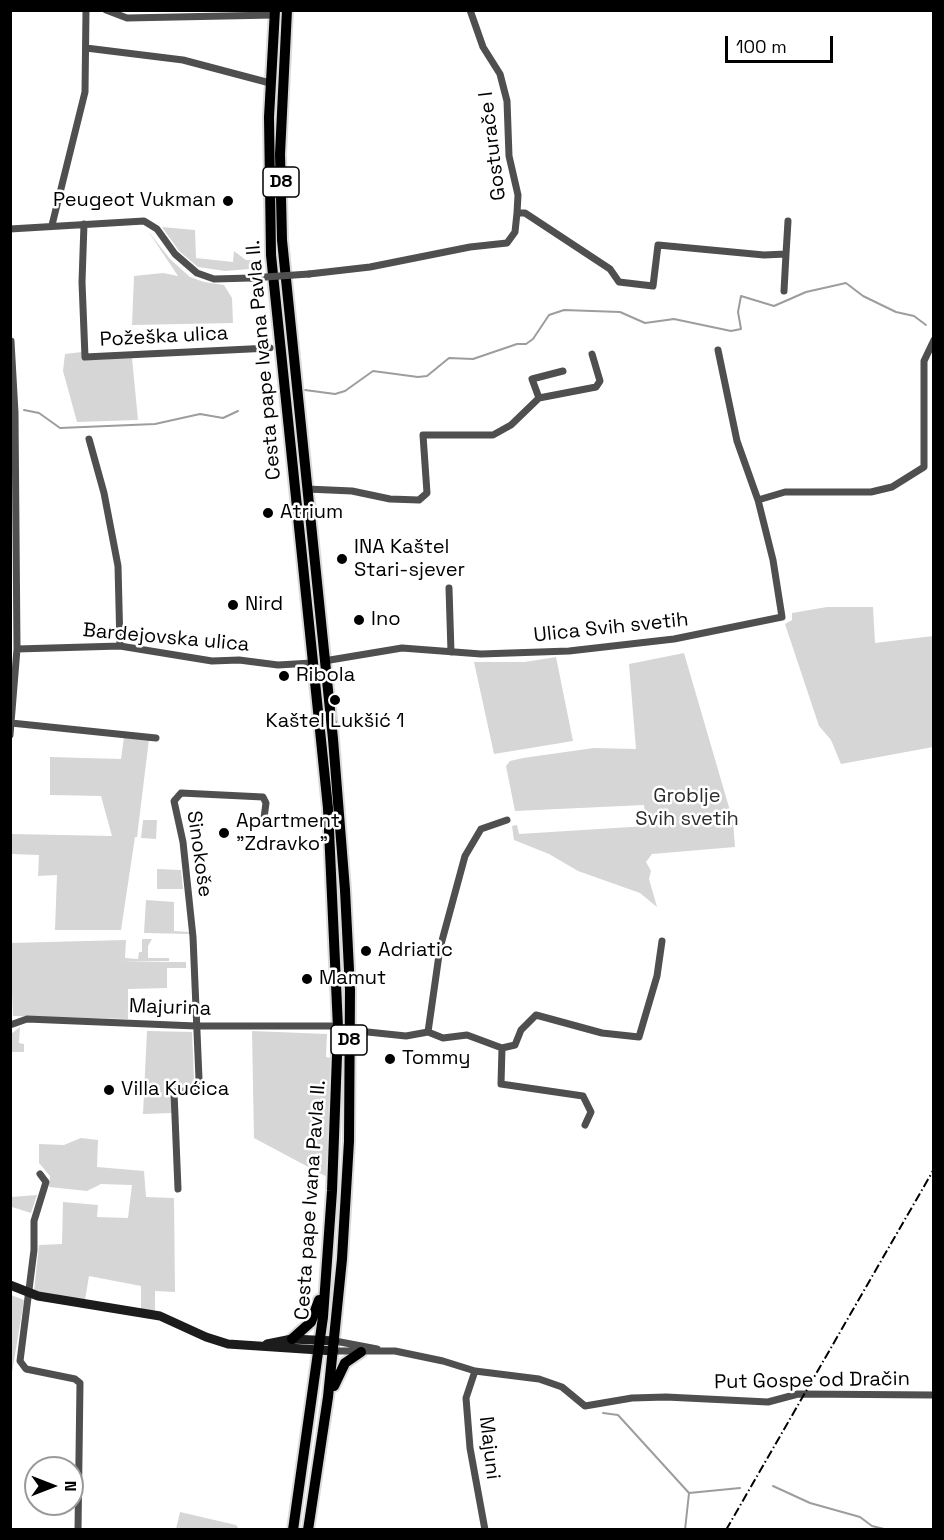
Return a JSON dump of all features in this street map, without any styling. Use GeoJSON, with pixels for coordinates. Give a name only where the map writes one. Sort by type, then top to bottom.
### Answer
{"type":"FeatureCollection","features":[{"type":"Feature","properties":{"kind":"main road","name":"Cesta pape Ivana Pavla II."},"geometry":{"type":"LineString","coordinates":[[287,10],[280,154],[282,240],[307,489],[332,848],[338,1010],[333,1179],[326,1278],[320,1345],[293,1530]]}},
{"type":"Feature","properties":{"kind":"main road","name":"Cesta pape Ivana Pavla II."},"geometry":{"type":"LineString","coordinates":[[275,13],[268,162],[272,278],[345,890],[350,990],[346,1200],[334,1346],[308,1530]]}},
{"type":"Feature","properties":{"kind":"main road"},"geometry":{"type":"LineString","coordinates":[[292,1339],[306,1328],[315,1315],[326,1278]]}},
{"type":"Feature","properties":{"kind":"main road"},"geometry":{"type":"LineString","coordinates":[[328,1396],[341,1368],[351,1357],[361,1352]]}},
{"type":"Feature","properties":{"kind":"street"},"geometry":{"type":"LineString","coordinates":[[52,225],[86,92],[86,10]]}},
{"type":"Feature","properties":{"kind":"street"},"geometry":{"type":"LineString","coordinates":[[106,10],[127,18],[275,13]]}},
{"type":"Feature","properties":{"kind":"street","name":"Gosturače I"},"geometry":{"type":"LineString","coordinates":[[470,10],[483,47],[500,74],[507,100],[509,156],[518,195],[517,213]]}},
{"type":"Feature","properties":{"kind":"street"},"geometry":{"type":"LineString","coordinates":[[86,48],[183,60],[270,83]]}},
{"type":"Feature","properties":{"kind":"street"},"geometry":{"type":"LineString","coordinates":[[10,229],[144,220],[156,229],[175,254],[197,273],[214,279],[309,274],[370,267],[470,247],[507,243],[515,232],[517,213],[525,213],[581,249],[610,269],[619,282],[653,286],[658,245],[764,255],[786,254]]}},
{"type":"Feature","properties":{"kind":"street"},"geometry":{"type":"LineString","coordinates":[[783,291],[788,222]]}},
{"type":"Feature","properties":{"kind":"street","name":"Požeška ulica"},"geometry":{"type":"LineString","coordinates":[[84,224],[82,282],[85,357],[270,348]]}},
{"type":"Feature","properties":{"kind":"street"},"geometry":{"type":"LineString","coordinates":[[758,500],[785,492],[871,492],[892,487],[924,467],[924,361],[933,340]]}},
{"type":"Feature","properties":{"kind":"street"},"geometry":{"type":"LineString","coordinates":[[10,735],[13,670],[17,649],[15,413],[11,341]]}},
{"type":"Feature","properties":{"kind":"street","name":"Ulica Svih svetih"},"geometry":{"type":"LineString","coordinates":[[318,662],[402,648],[524,654],[569,651],[674,639],[782,617],[773,560],[758,500],[737,441],[718,350]]}},
{"type":"Feature","properties":{"kind":"street"},"geometry":{"type":"LineString","coordinates":[[307,489],[352,490],[390,499],[419,500],[427,493],[423,435],[493,435],[511,425],[539,398],[596,387],[600,381],[592,354]]}},
{"type":"Feature","properties":{"kind":"street"},"geometry":{"type":"LineString","coordinates":[[539,398],[532,379],[563,371]]}},
{"type":"Feature","properties":{"kind":"street"},"geometry":{"type":"LineString","coordinates":[[89,439],[104,493],[118,566],[120,646]]}},
{"type":"Feature","properties":{"kind":"street"},"geometry":{"type":"LineString","coordinates":[[449,588],[451,652]]}},
{"type":"Feature","properties":{"kind":"street","name":"Bardejovska ulica"},"geometry":{"type":"LineString","coordinates":[[17,649],[120,646],[212,661],[239,660],[278,666],[318,662]]}},
{"type":"Feature","properties":{"kind":"street"},"geometry":{"type":"LineString","coordinates":[[11,723],[156,738]]}},
{"type":"Feature","properties":{"kind":"street","name":"Sinokoše"},"geometry":{"type":"LineString","coordinates":[[196,1026],[193,937],[183,842],[174,801],[181,793],[263,797],[266,803],[264,818]]}},
{"type":"Feature","properties":{"kind":"street"},"geometry":{"type":"LineString","coordinates":[[428,1032],[440,948],[465,856],[481,829],[507,820]]}},
{"type":"Feature","properties":{"kind":"street"},"geometry":{"type":"LineString","coordinates":[[358,1031],[406,1036],[428,1032],[443,1038],[468,1035],[502,1048],[514,1046],[521,1030],[536,1015],[602,1033],[639,1037],[657,976],[662,941]]}},
{"type":"Feature","properties":{"kind":"street","name":"Majurina"},"geometry":{"type":"LineString","coordinates":[[10,1025],[27,1019],[196,1026],[331,1026]]}},
{"type":"Feature","properties":{"kind":"street"},"geometry":{"type":"LineString","coordinates":[[178,1189],[174,1092],[193,1090],[199,1079],[196,1026]]}},
{"type":"Feature","properties":{"kind":"street"},"geometry":{"type":"LineString","coordinates":[[502,1048],[501,1084],[583,1096],[591,1112],[585,1125]]}},
{"type":"Feature","properties":{"kind":"street"},"geometry":{"type":"LineString","coordinates":[[40,1174],[46,1182],[34,1221],[30,1294],[20,1361],[22,1367],[75,1379],[81,1385],[78,1530]]}},
{"type":"Feature","properties":{"kind":"street"},"geometry":{"type":"LineString","coordinates":[[10,1285],[30,1294],[160,1316],[219,1342],[262,1346],[334,1346]]}},
{"type":"Feature","properties":{"kind":"street"},"geometry":{"type":"LineString","coordinates":[[262,1346],[292,1339],[320,1345]]}},
{"type":"Feature","properties":{"kind":"street","name":"Put Gospe od Dračin"},"geometry":{"type":"LineString","coordinates":[[334,1346],[357,1343],[380,1350],[443,1360],[476,1371],[539,1379],[562,1387],[585,1406],[623,1399],[666,1397],[768,1402],[798,1394],[933,1395]]}},
{"type":"Feature","properties":{"kind":"street","name":"Put Gospe od Dračin"},"geometry":{"type":"LineString","coordinates":[[334,1346],[361,1352],[380,1350]]}},
{"type":"Feature","properties":{"kind":"street","name":"Majuni"},"geometry":{"type":"LineString","coordinates":[[476,1371],[466,1398],[470,1448],[486,1530]]}},
{"type":"Feature","properties":{"kind":"green space"},"geometry":{"type":"Polygon","coordinates":[[[162,227],[195,230],[196,258],[233,262],[234,251],[246,260],[263,261],[263,268],[225,271],[198,267],[179,251],[162,227]]]}},
{"type":"Feature","properties":{"kind":"green space"},"geometry":{"type":"Polygon","coordinates":[[[148,231],[170,259],[190,277],[224,285],[232,298],[233,323],[132,325],[134,276],[163,273],[178,276],[148,231]]]}},
{"type":"Feature","properties":{"kind":"green space"},"geometry":{"type":"Polygon","coordinates":[[[82,352],[85,360],[132,358],[138,420],[77,422],[63,371],[65,354],[82,352]]]}},
{"type":"Feature","properties":{"kind":"green space"},"geometry":{"type":"Polygon","coordinates":[[[827,607],[873,607],[875,643],[933,636],[933,747],[841,764],[831,740],[819,726],[785,624],[792,620],[792,613],[827,607]]]}},
{"type":"Feature","properties":{"kind":"green space","name":"Groblje Svih svetih"},"geometry":{"type":"Polygon","coordinates":[[[684,653],[733,821],[735,847],[652,854],[646,862],[651,871],[649,879],[657,907],[640,893],[578,871],[549,854],[514,840],[512,826],[517,825],[519,834],[647,826],[644,805],[515,811],[506,766],[510,761],[523,758],[594,748],[636,749],[629,664],[684,653]]]}},
{"type":"Feature","properties":{"kind":"green space"},"geometry":{"type":"Polygon","coordinates":[[[556,657],[573,741],[494,754],[474,662],[525,662],[556,657]]]}},
{"type":"Feature","properties":{"kind":"green space"},"geometry":{"type":"Polygon","coordinates":[[[124,737],[149,739],[137,837],[135,837],[121,930],[55,930],[57,875],[38,876],[39,855],[11,854],[11,834],[112,836],[101,796],[50,795],[50,757],[121,759],[124,737]]]}},
{"type":"Feature","properties":{"kind":"green space"},"geometry":{"type":"Polygon","coordinates":[[[143,820],[157,820],[156,839],[141,838],[143,820]]]}},
{"type":"Feature","properties":{"kind":"green space"},"geometry":{"type":"Polygon","coordinates":[[[157,869],[181,870],[183,889],[157,889],[157,869]]]}},
{"type":"Feature","properties":{"kind":"green space"},"geometry":{"type":"Polygon","coordinates":[[[146,900],[174,902],[174,931],[190,932],[190,934],[144,933],[146,900]]]}},
{"type":"Feature","properties":{"kind":"green space"},"geometry":{"type":"Polygon","coordinates":[[[142,939],[152,939],[148,946],[148,958],[169,958],[169,961],[120,962],[186,962],[186,968],[167,968],[167,988],[128,989],[128,1019],[13,1016],[10,943],[126,940],[125,958],[138,959],[139,952],[142,952],[142,939]]]}},
{"type":"Feature","properties":{"kind":"green space"},"geometry":{"type":"Polygon","coordinates":[[[20,1027],[19,1043],[24,1044],[24,1052],[11,1052],[11,1034],[20,1027]]]}},
{"type":"Feature","properties":{"kind":"green space"},"geometry":{"type":"Polygon","coordinates":[[[147,1031],[192,1032],[194,1078],[191,1086],[172,1087],[172,1113],[143,1114],[147,1031]]]}},
{"type":"Feature","properties":{"kind":"green space"},"geometry":{"type":"Polygon","coordinates":[[[252,1031],[327,1034],[326,1057],[331,1058],[329,1178],[254,1138],[252,1031]]]}},
{"type":"Feature","properties":{"kind":"green space"},"geometry":{"type":"Polygon","coordinates":[[[81,1138],[98,1140],[97,1167],[144,1171],[146,1197],[174,1198],[175,1292],[155,1291],[155,1311],[141,1310],[141,1286],[89,1276],[85,1300],[34,1291],[39,1245],[62,1244],[63,1202],[98,1205],[97,1217],[128,1218],[132,1185],[101,1184],[87,1191],[49,1187],[50,1176],[39,1163],[39,1144],[64,1145],[81,1138]]]}},
{"type":"Feature","properties":{"kind":"green space"},"geometry":{"type":"Polygon","coordinates":[[[37,1195],[31,1213],[12,1207],[11,1212],[11,1197],[37,1195]]]}},
{"type":"Feature","properties":{"kind":"green space"},"geometry":{"type":"Polygon","coordinates":[[[10,1295],[24,1300],[11,1379],[10,1295]]]}},
{"type":"Feature","properties":{"kind":"green space"},"geometry":{"type":"Polygon","coordinates":[[[180,1512],[236,1525],[239,1529],[176,1529],[180,1512]]]}},
{"type":"Feature","properties":{"kind":"waterway"},"geometry":{"type":"LineString","coordinates":[[305,390],[335,394],[345,391],[373,371],[418,377],[427,376],[449,358],[473,359],[517,344],[526,344],[533,339],[549,315],[564,310],[620,312],[645,323],[674,319],[731,331],[741,329],[738,312],[741,296],[774,306],[806,292],[846,283],[863,296],[896,312],[914,316],[926,325]]}},
{"type":"Feature","properties":{"kind":"waterway"},"geometry":{"type":"LineString","coordinates":[[24,410],[39,413],[60,428],[155,424],[200,414],[223,418],[238,411]]}},
{"type":"Feature","properties":{"kind":"waterway"},"geometry":{"type":"LineString","coordinates":[[603,1413],[618,1415],[689,1493],[685,1530]]}},
{"type":"Feature","properties":{"kind":"waterway"},"geometry":{"type":"LineString","coordinates":[[773,1486],[810,1503],[860,1517],[872,1526],[888,1530]]}},
{"type":"Feature","properties":{"kind":"waterway"},"geometry":{"type":"LineString","coordinates":[[689,1493],[740,1488]]}},
{"type":"Feature","properties":{"kind":"railway"},"geometry":{"type":"LineString","coordinates":[[726,1530],[934,1169]]}},
{"type":"Feature","properties":{"kind":"place","name":"Peugeot Vukman"},"geometry":{"type":"Point","coordinates":[228,201]}},
{"type":"Feature","properties":{"kind":"place","name":"Atrium"},"geometry":{"type":"Point","coordinates":[268,513]}},
{"type":"Feature","properties":{"kind":"place","name":"INA Kaštel Stari-sjever"},"geometry":{"type":"Point","coordinates":[342,559]}},
{"type":"Feature","properties":{"kind":"place","name":"Nird"},"geometry":{"type":"Point","coordinates":[233,605]}},
{"type":"Feature","properties":{"kind":"place","name":"Ino"},"geometry":{"type":"Point","coordinates":[359,620]}},
{"type":"Feature","properties":{"kind":"place","name":"Ribola"},"geometry":{"type":"Point","coordinates":[284,676]}},
{"type":"Feature","properties":{"kind":"place","name":"Kaštel Lukšić 1"},"geometry":{"type":"Point","coordinates":[335,700]}},
{"type":"Feature","properties":{"kind":"place","name":"Apartment \"Zdravko\""},"geometry":{"type":"Point","coordinates":[224,833]}},
{"type":"Feature","properties":{"kind":"place","name":"Adriatic"},"geometry":{"type":"Point","coordinates":[366,951]}},
{"type":"Feature","properties":{"kind":"place","name":"Mamut"},"geometry":{"type":"Point","coordinates":[307,979]}},
{"type":"Feature","properties":{"kind":"place","name":"Tommy"},"geometry":{"type":"Point","coordinates":[390,1059]}},
{"type":"Feature","properties":{"kind":"place","name":"Villa Kućica"},"geometry":{"type":"Point","coordinates":[109,1090]}}]}
